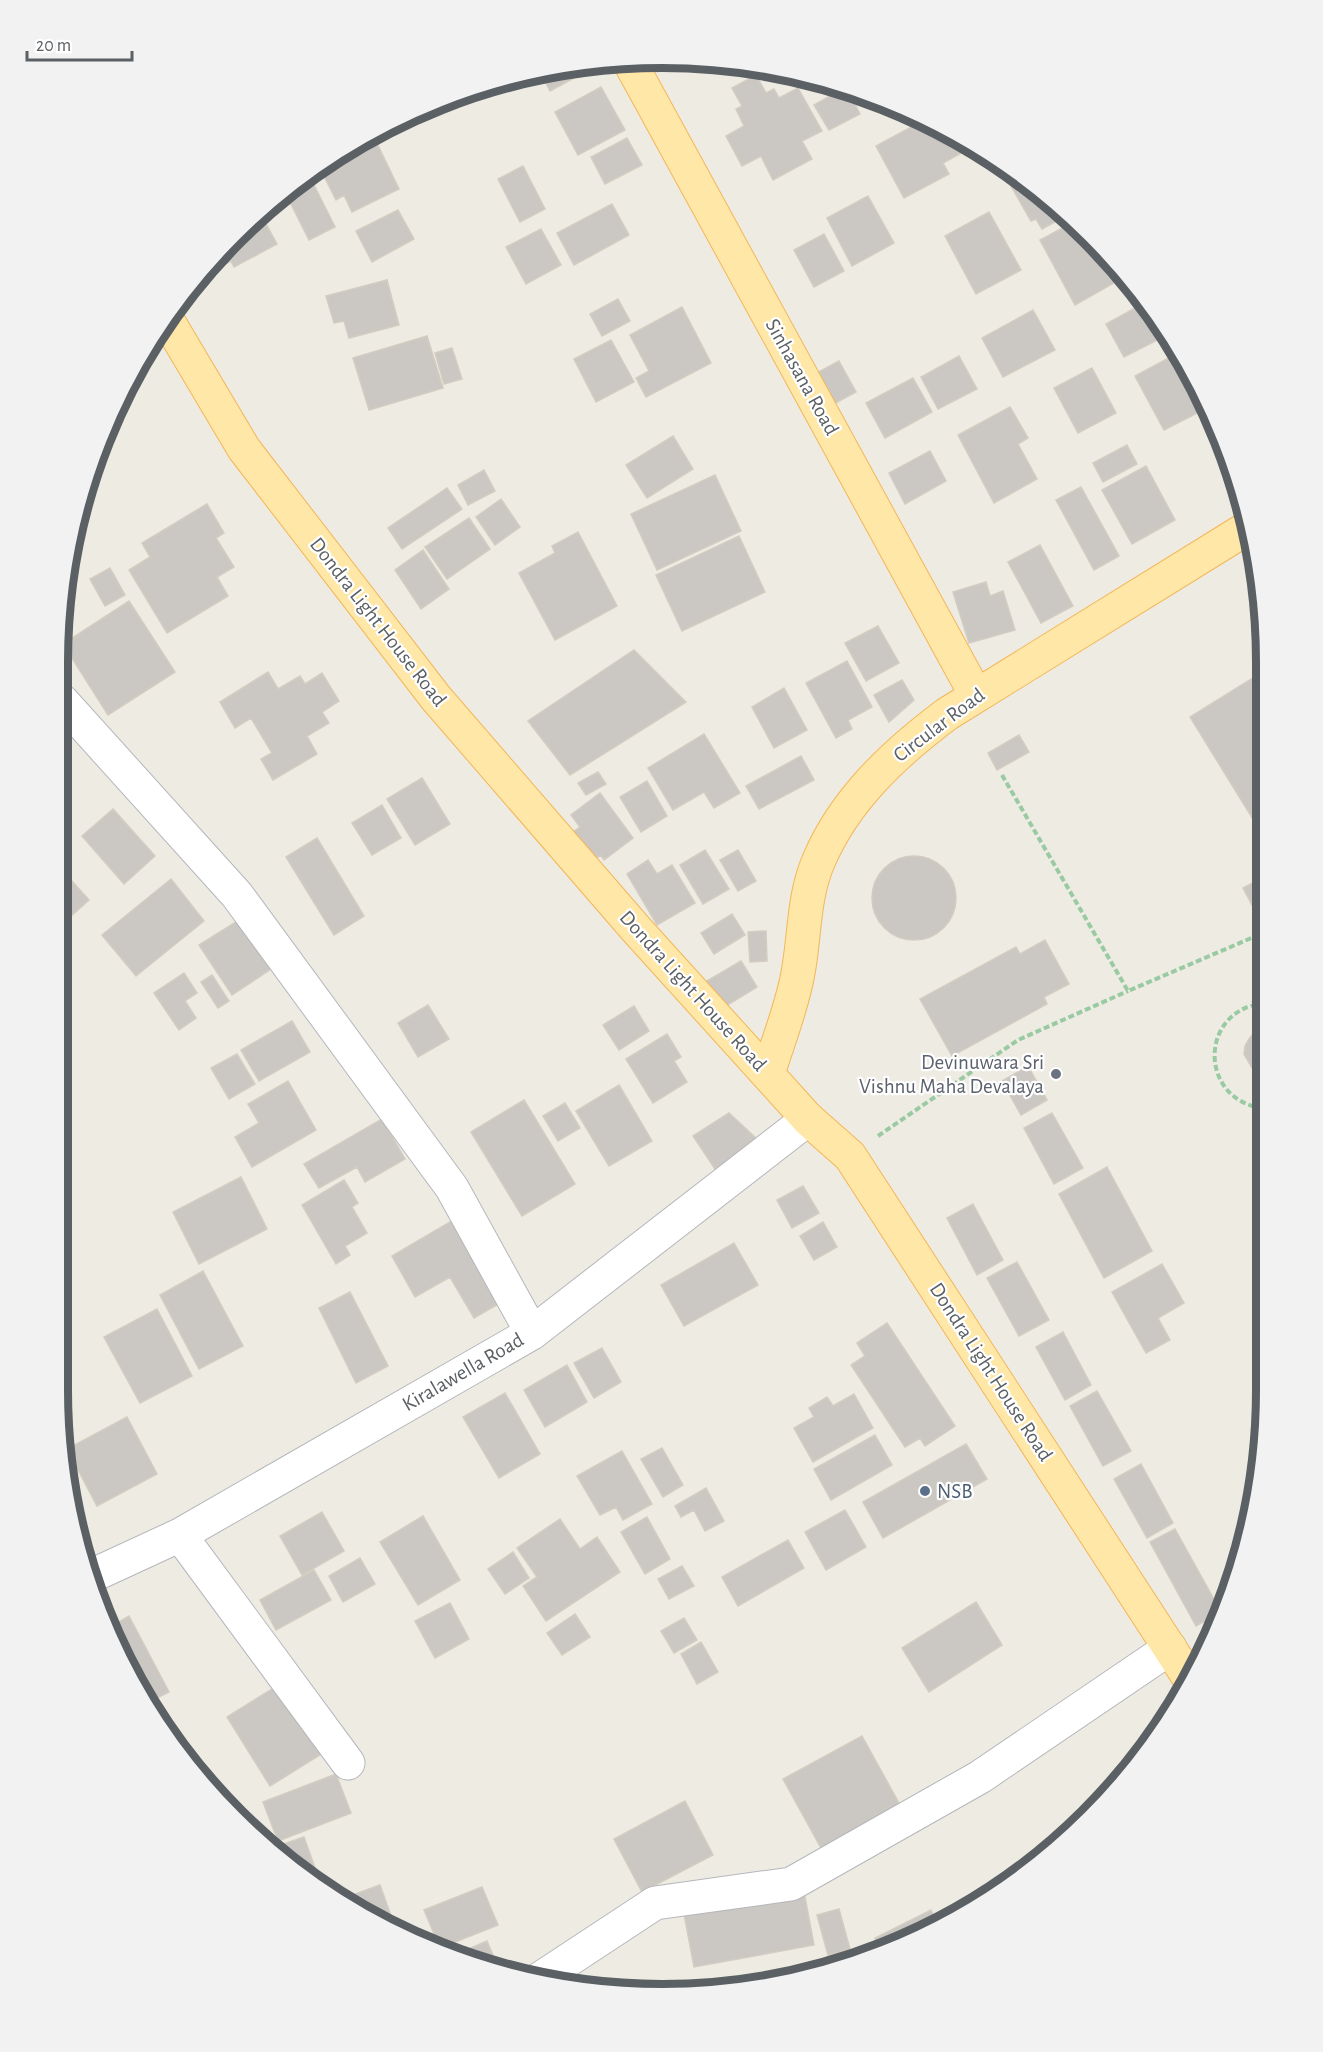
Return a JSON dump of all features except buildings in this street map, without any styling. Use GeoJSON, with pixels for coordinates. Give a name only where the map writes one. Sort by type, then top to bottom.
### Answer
{"type":"FeatureCollection","features":[{"type":"Feature","properties":{"kind":"main road","name":"Sinhasana Road"},"geometry":{"type":"LineString","coordinates":[[634,69],[976,695]]}},
{"type":"Feature","properties":{"kind":"main road","name":"Dondra Light House Road"},"geometry":{"type":"LineString","coordinates":[[171,326],[244,449],[436,698],[636,929],[808,1119],[850,1156],[1185,1671]]}},
{"type":"Feature","properties":{"kind":"main road","name":"Circular Road"},"geometry":{"type":"LineString","coordinates":[[768,1074],[798,974],[807,900],[818,861],[834,831],[857,797],[881,769],[947,714],[1241,532]]}},
{"type":"Feature","properties":{"kind":"street"},"geometry":{"type":"LineString","coordinates":[[68,708],[237,895],[452,1188],[532,1333]]}},
{"type":"Feature","properties":{"kind":"street","name":"Kiralawella Road"},"geometry":{"type":"LineString","coordinates":[[97,1573],[180,1535],[532,1333],[808,1119]]}},
{"type":"Feature","properties":{"kind":"street"},"geometry":{"type":"LineString","coordinates":[[180,1535],[348,1763]]}},
{"type":"Feature","properties":{"kind":"street"},"geometry":{"type":"LineString","coordinates":[[548,1973],[655,1903],[791,1884],[980,1777],[1170,1648]]}},
{"type":"Feature","properties":{"kind":"path"},"geometry":{"type":"LineString","coordinates":[[1002,775],[1128,991]]}},
{"type":"Feature","properties":{"kind":"path"},"geometry":{"type":"LineString","coordinates":[[850,1156],[1018,1040],[1256,936]]}},
{"type":"Feature","properties":{"kind":"path"},"geometry":{"type":"LineString","coordinates":[[1256,1002],[1233,1015],[1221,1029],[1215,1045],[1214,1063],[1219,1078],[1236,1099],[1256,1107]]}},
{"type":"Feature","properties":{"kind":"path"},"geometry":{"type":"LineString","coordinates":[[1249,1005],[1256,1004]]}},
{"type":"Feature","properties":{"kind":"place","name":"Devinuwara Sri Vishnu Maha Devalaya"},"geometry":{"type":"Point","coordinates":[1056,1074]}},
{"type":"Feature","properties":{"kind":"place","name":"NSB"},"geometry":{"type":"Point","coordinates":[925,1491]}}]}
